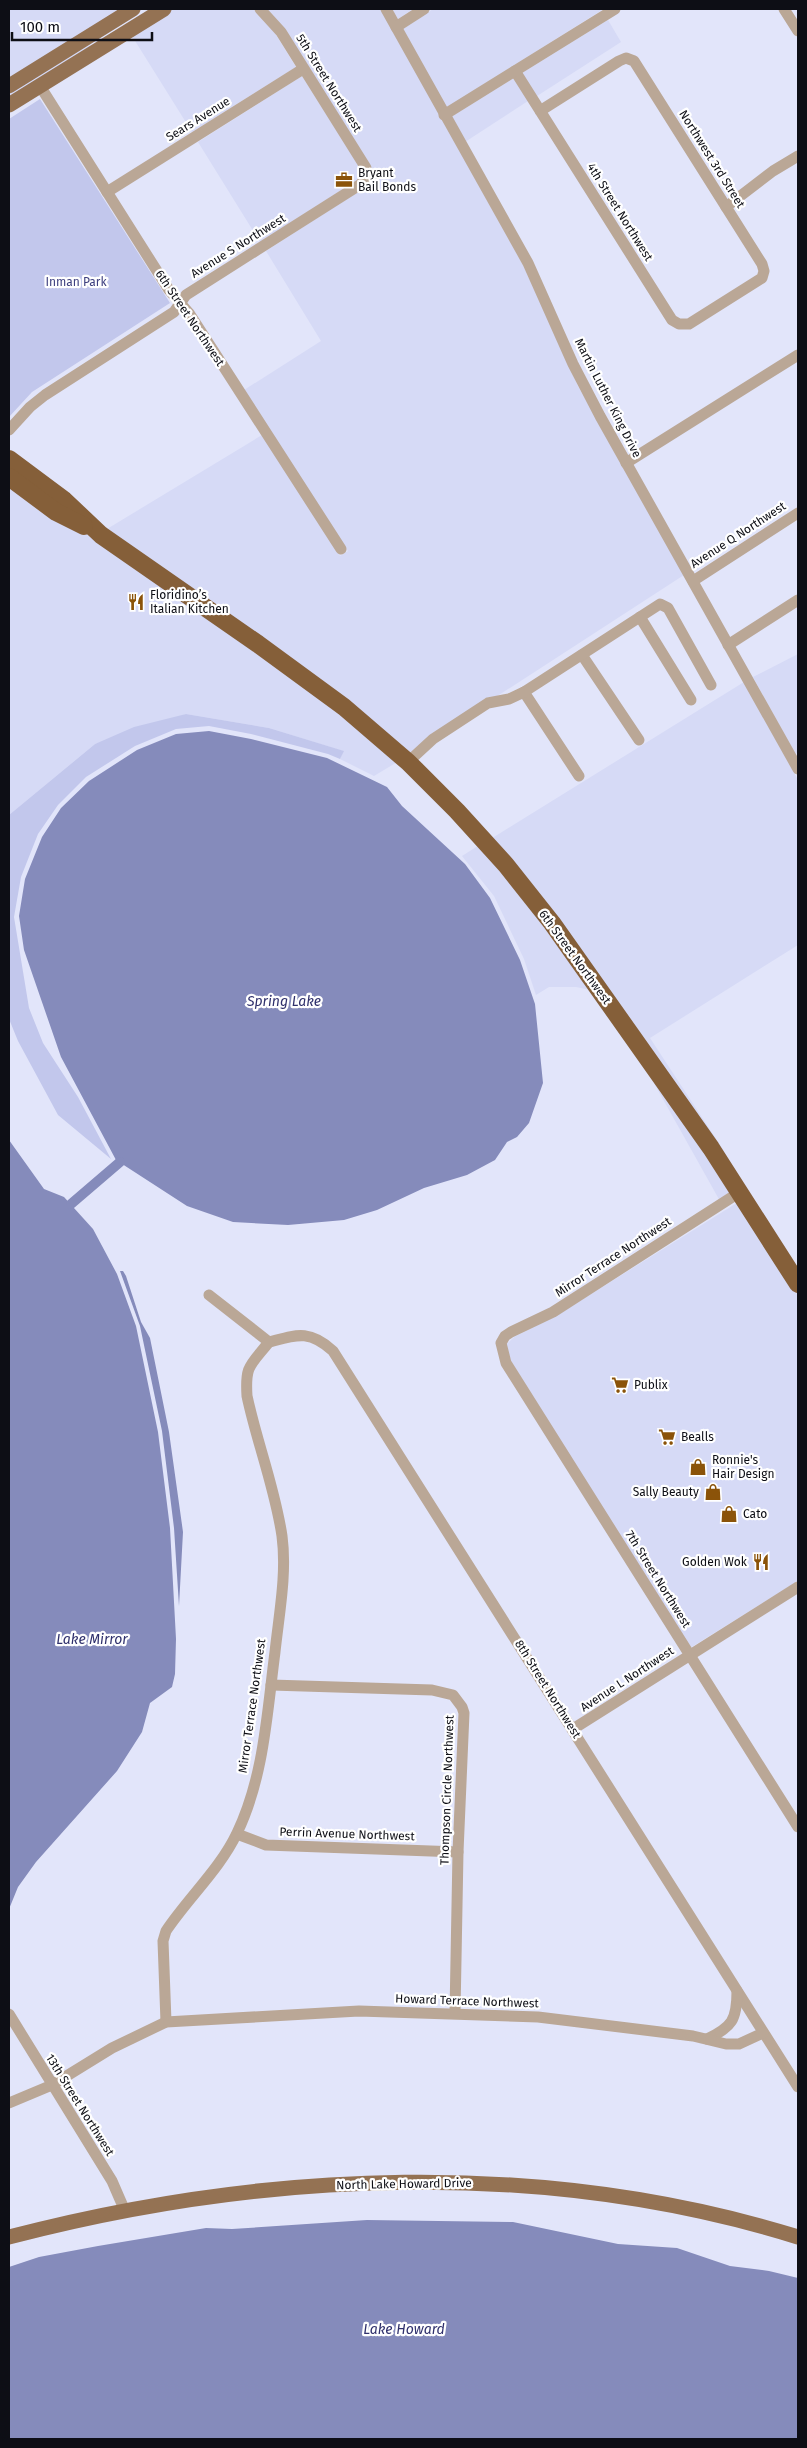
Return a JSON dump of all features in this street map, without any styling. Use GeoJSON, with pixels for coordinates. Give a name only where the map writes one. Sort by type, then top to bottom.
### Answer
{"type":"FeatureCollection","features":[{"type":"Feature","properties":{"kind":"highway"},"geometry":{"type":"LineString","coordinates":[[9,459],[64,500],[101,535]]}},
{"type":"Feature","properties":{"kind":"highway"},"geometry":{"type":"LineString","coordinates":[[9,477],[56,512],[101,535]]}},
{"type":"Feature","properties":{"kind":"highway","name":"6th Street Northwest"},"geometry":{"type":"LineString","coordinates":[[101,535],[301,674],[344,707],[408,762],[469,825],[531,896],[740,1192],[798,1284]]}},
{"type":"Feature","properties":{"kind":"main road"},"geometry":{"type":"LineString","coordinates":[[9,86],[133,9]]}},
{"type":"Feature","properties":{"kind":"main road"},"geometry":{"type":"LineString","coordinates":[[9,105],[164,9]]}},
{"type":"Feature","properties":{"kind":"main road","name":"North Lake Howard Drive"},"geometry":{"type":"LineString","coordinates":[[9,2237],[125,2211],[191,2199],[316,2186],[399,2182],[467,2182],[538,2187],[631,2199],[692,2211],[798,2237]]}},
{"type":"Feature","properties":{"kind":"street","name":"5th Street Northwest"},"geometry":{"type":"LineString","coordinates":[[260,9],[276,26],[366,168],[366,176]]}},
{"type":"Feature","properties":{"kind":"street","name":"Martin Luther King Drive"},"geometry":{"type":"LineString","coordinates":[[386,9],[528,263],[582,384],[728,645],[797,763]]}},
{"type":"Feature","properties":{"kind":"street"},"geometry":{"type":"LineString","coordinates":[[396,27],[424,9]]}},
{"type":"Feature","properties":{"kind":"street"},"geometry":{"type":"LineString","coordinates":[[444,115],[615,9]]}},
{"type":"Feature","properties":{"kind":"street"},"geometry":{"type":"LineString","coordinates":[[784,9],[798,31]]}},
{"type":"Feature","properties":{"kind":"street","name":"Northwest 3rd Street"},"geometry":{"type":"LineString","coordinates":[[540,111],[619,61],[626,58],[632,60],[639,67],[762,264],[763,274]]}},
{"type":"Feature","properties":{"kind":"street","name":"Sears Avenue"},"geometry":{"type":"LineString","coordinates":[[107,192],[303,69]]}},
{"type":"Feature","properties":{"kind":"street","name":"4th Street Northwest"},"geometry":{"type":"LineString","coordinates":[[515,71],[672,320],[680,324],[689,324],[762,278],[763,274]]}},
{"type":"Feature","properties":{"kind":"street","name":"6th Street Northwest"},"geometry":{"type":"LineString","coordinates":[[40,86],[169,290],[180,303],[341,549]]}},
{"type":"Feature","properties":{"kind":"street"},"geometry":{"type":"LineString","coordinates":[[726,207],[798,156]]}},
{"type":"Feature","properties":{"kind":"street","name":"Avenue S Northwest"},"geometry":{"type":"LineString","coordinates":[[9,430],[45,394],[174,312],[186,295],[349,192],[361,184],[366,176]]}},
{"type":"Feature","properties":{"kind":"street"},"geometry":{"type":"LineString","coordinates":[[626,464],[798,355]]}},
{"type":"Feature","properties":{"kind":"street","name":"Avenue Q Northwest"},"geometry":{"type":"LineString","coordinates":[[693,581],[798,513]]}},
{"type":"Feature","properties":{"kind":"street"},"geometry":{"type":"LineString","coordinates":[[728,645],[798,600]]}},
{"type":"Feature","properties":{"kind":"street"},"geometry":{"type":"LineString","coordinates":[[408,762],[433,739],[488,703],[509,699],[524,692],[660,604],[668,608],[711,685]]}},
{"type":"Feature","properties":{"kind":"street"},"geometry":{"type":"LineString","coordinates":[[640,617],[691,700]]}},
{"type":"Feature","properties":{"kind":"street"},"geometry":{"type":"LineString","coordinates":[[582,655],[639,740]]}},
{"type":"Feature","properties":{"kind":"street"},"geometry":{"type":"LineString","coordinates":[[524,692],[580,776]]}},
{"type":"Feature","properties":{"kind":"street","name":"Mirror Terrace Northwest"},"geometry":{"type":"LineString","coordinates":[[501,1343],[505,1336],[511,1332],[554,1312],[740,1192]]}},
{"type":"Feature","properties":{"kind":"street"},"geometry":{"type":"LineString","coordinates":[[209,1295],[269,1342]]}},
{"type":"Feature","properties":{"kind":"street","name":"8th Street Northwest"},"geometry":{"type":"LineString","coordinates":[[269,1342],[299,1334],[313,1337],[333,1351],[798,2087]]}},
{"type":"Feature","properties":{"kind":"street","name":"Mirror Terrace Northwest"},"geometry":{"type":"LineString","coordinates":[[166,2022],[163,1941],[166,1931],[218,1864],[237,1834],[252,1795],[259,1765],[271,1685],[283,1562],[279,1521],[246,1396],[246,1373],[269,1342]]}},
{"type":"Feature","properties":{"kind":"street","name":"7th Street Northwest"},"geometry":{"type":"LineString","coordinates":[[501,1343],[506,1363],[798,1827]]}},
{"type":"Feature","properties":{"kind":"street","name":"Avenue L Northwest"},"geometry":{"type":"LineString","coordinates":[[573,1730],[798,1587]]}},
{"type":"Feature","properties":{"kind":"street","name":"Thompson Circle Northwest"},"geometry":{"type":"LineString","coordinates":[[271,1685],[432,1690],[453,1695],[462,1707],[464,1713],[458,1852],[455,2013]]}},
{"type":"Feature","properties":{"kind":"street","name":"Perrin Avenue Northwest"},"geometry":{"type":"LineString","coordinates":[[237,1834],[266,1845],[458,1852]]}},
{"type":"Feature","properties":{"kind":"street"},"geometry":{"type":"LineString","coordinates":[[707,2039],[726,2030],[735,2016],[736,1990]]}},
{"type":"Feature","properties":{"kind":"street","name":"Howard Terrace Northwest"},"geometry":{"type":"LineString","coordinates":[[166,2022],[359,2011],[455,2013],[556,2019],[707,2039],[726,2044],[738,2044],[763,2034]]}},
{"type":"Feature","properties":{"kind":"street","name":"13th Street Northwest"},"geometry":{"type":"LineString","coordinates":[[9,2014],[112,2181],[125,2211]]}},
{"type":"Feature","properties":{"kind":"street"},"geometry":{"type":"LineString","coordinates":[[9,2103],[52,2085],[112,2048],[166,2022]]}},
{"type":"Feature","properties":{"kind":"shaded area"},"geometry":{"type":"Polygon","coordinates":[[[9,9],[138,9],[9,79],[9,9]]]}},
{"type":"Feature","properties":{"kind":"shaded area"},"geometry":{"type":"Polygon","coordinates":[[[159,9],[253,9],[273,30],[296,67],[192,132],[127,28],[159,9]]]}},
{"type":"Feature","properties":{"kind":"shaded area"},"geometry":{"type":"Polygon","coordinates":[[[267,9],[381,9],[523,265],[578,386],[684,575],[408,754],[107,529],[262,435],[340,556],[348,551],[244,390],[321,341],[266,251],[364,188],[370,182],[372,175],[267,9]]]}},
{"type":"Feature","properties":{"kind":"shaded area"},"geometry":{"type":"Polygon","coordinates":[[[392,9],[413,9],[398,19],[392,9]]]}},
{"type":"Feature","properties":{"kind":"shaded area"},"geometry":{"type":"Polygon","coordinates":[[[433,9],[602,10],[446,108],[403,29],[433,9]]]}},
{"type":"Feature","properties":{"kind":"shaded area"},"geometry":{"type":"Polygon","coordinates":[[[608,20],[621,42],[537,96],[522,73],[608,20]]]}},
{"type":"Feature","properties":{"kind":"shaded area"},"geometry":{"type":"Polygon","coordinates":[[[91,44],[87,49],[9,98],[9,92],[91,44]]]}},
{"type":"Feature","properties":{"kind":"shaded area"},"geometry":{"type":"Polygon","coordinates":[[[302,76],[361,169],[361,174],[357,180],[260,242],[198,142],[302,76]]]}},
{"type":"Feature","properties":{"kind":"shaded area"},"geometry":{"type":"Polygon","coordinates":[[[514,78],[528,101],[465,142],[451,117],[514,78]]]}},
{"type":"Feature","properties":{"kind":"shaded area"},"geometry":{"type":"Polygon","coordinates":[[[9,483],[99,539],[298,679],[399,761],[374,776],[340,759],[343,751],[269,728],[186,714],[95,744],[9,815],[9,483]]]}},
{"type":"Feature","properties":{"kind":"shaded area"},"geometry":{"type":"Polygon","coordinates":[[[798,654],[798,752],[795,754],[753,677],[798,654]]]}},
{"type":"Feature","properties":{"kind":"shaded area"},"geometry":{"type":"Polygon","coordinates":[[[744,682],[798,780],[798,945],[650,1038],[722,1148],[769,1228],[489,840],[744,682]]]}},
{"type":"Feature","properties":{"kind":"shaded area"},"geometry":{"type":"Polygon","coordinates":[[[481,844],[502,868],[591,990],[576,987],[549,987],[536,995],[524,959],[494,896],[462,856],[481,844]]]}},
{"type":"Feature","properties":{"kind":"shaded area"},"geometry":{"type":"Polygon","coordinates":[[[636,1051],[734,1192],[720,1201],[636,1051]]]}},
{"type":"Feature","properties":{"kind":"shaded area"},"geometry":{"type":"Polygon","coordinates":[[[740,1201],[798,1292],[798,1581],[690,1648],[511,1361],[506,1345],[514,1337],[556,1316],[740,1201]]]}},
{"type":"Feature","properties":{"kind":"green space","name":"Inman Park"},"geometry":{"type":"Polygon","coordinates":[[[40,99],[170,303],[32,392],[9,417],[9,119],[40,99]]]}},
{"type":"Feature","properties":{"kind":"green space"},"geometry":{"type":"Polygon","coordinates":[[[186,714],[269,728],[344,751],[340,759],[328,754],[251,734],[209,726],[176,729],[135,746],[86,777],[58,805],[38,834],[21,877],[14,917],[29,1008],[43,1043],[78,1097],[111,1159],[58,1115],[18,1041],[9,1019],[9,815],[95,744],[134,727],[186,714]]]}},
{"type":"Feature","properties":{"kind":"water","name":"Spring Lake"},"geometry":{"type":"Polygon","coordinates":[[[209,731],[251,739],[327,758],[387,787],[402,806],[465,864],[490,898],[520,960],[535,1004],[543,1083],[529,1123],[517,1137],[507,1142],[495,1160],[467,1175],[424,1188],[377,1210],[344,1220],[288,1225],[233,1222],[187,1206],[116,1160],[61,1057],[24,950],[19,916],[25,879],[42,837],[61,808],[89,781],[137,750],[176,734],[209,731]]]}},
{"type":"Feature","properties":{"kind":"water","name":"Lake Mirror"},"geometry":{"type":"Polygon","coordinates":[[[9,1140],[44,1189],[64,1197],[93,1229],[117,1274],[136,1326],[158,1432],[170,1528],[176,1639],[175,1674],[172,1687],[150,1703],[142,1732],[117,1771],[36,1862],[18,1887],[9,1909],[9,1140]]]}},
{"type":"Feature","properties":{"kind":"water"},"geometry":{"type":"Polygon","coordinates":[[[120,1271],[123,1271],[126,1276],[141,1322],[150,1338],[169,1432],[183,1532],[179,1606],[174,1528],[162,1431],[140,1326],[120,1271]]]}},
{"type":"Feature","properties":{"kind":"water","name":"Lake Howard"},"geometry":{"type":"Polygon","coordinates":[[[367,2220],[513,2222],[618,2244],[677,2248],[730,2266],[769,2271],[798,2278],[798,2439],[9,2439],[9,2267],[39,2257],[206,2228],[232,2229],[367,2220]]]}},
{"type":"Feature","properties":{"kind":"waterway"},"geometry":{"type":"LineString","coordinates":[[71,1204],[120,1162]]}},
{"type":"Feature","properties":{"kind":"place","name":"Bryant Bail Bonds"},"geometry":{"type":"Point","coordinates":[344,180]}},
{"type":"Feature","properties":{"kind":"place","name":"Floridino’s Italian Kitchen"},"geometry":{"type":"Point","coordinates":[136,602]}},
{"type":"Feature","properties":{"kind":"place","name":"Publix"},"geometry":{"type":"Point","coordinates":[620,1385]}},
{"type":"Feature","properties":{"kind":"place","name":"Bealls"},"geometry":{"type":"Point","coordinates":[667,1437]}},
{"type":"Feature","properties":{"kind":"place","name":"Ronnie's Hair Design"},"geometry":{"type":"Point","coordinates":[698,1467]}},
{"type":"Feature","properties":{"kind":"place","name":"Sally Beauty"},"geometry":{"type":"Point","coordinates":[713,1492]}},
{"type":"Feature","properties":{"kind":"place","name":"Cato"},"geometry":{"type":"Point","coordinates":[729,1514]}},
{"type":"Feature","properties":{"kind":"place","name":"Golden Wok"},"geometry":{"type":"Point","coordinates":[761,1562]}}]}
